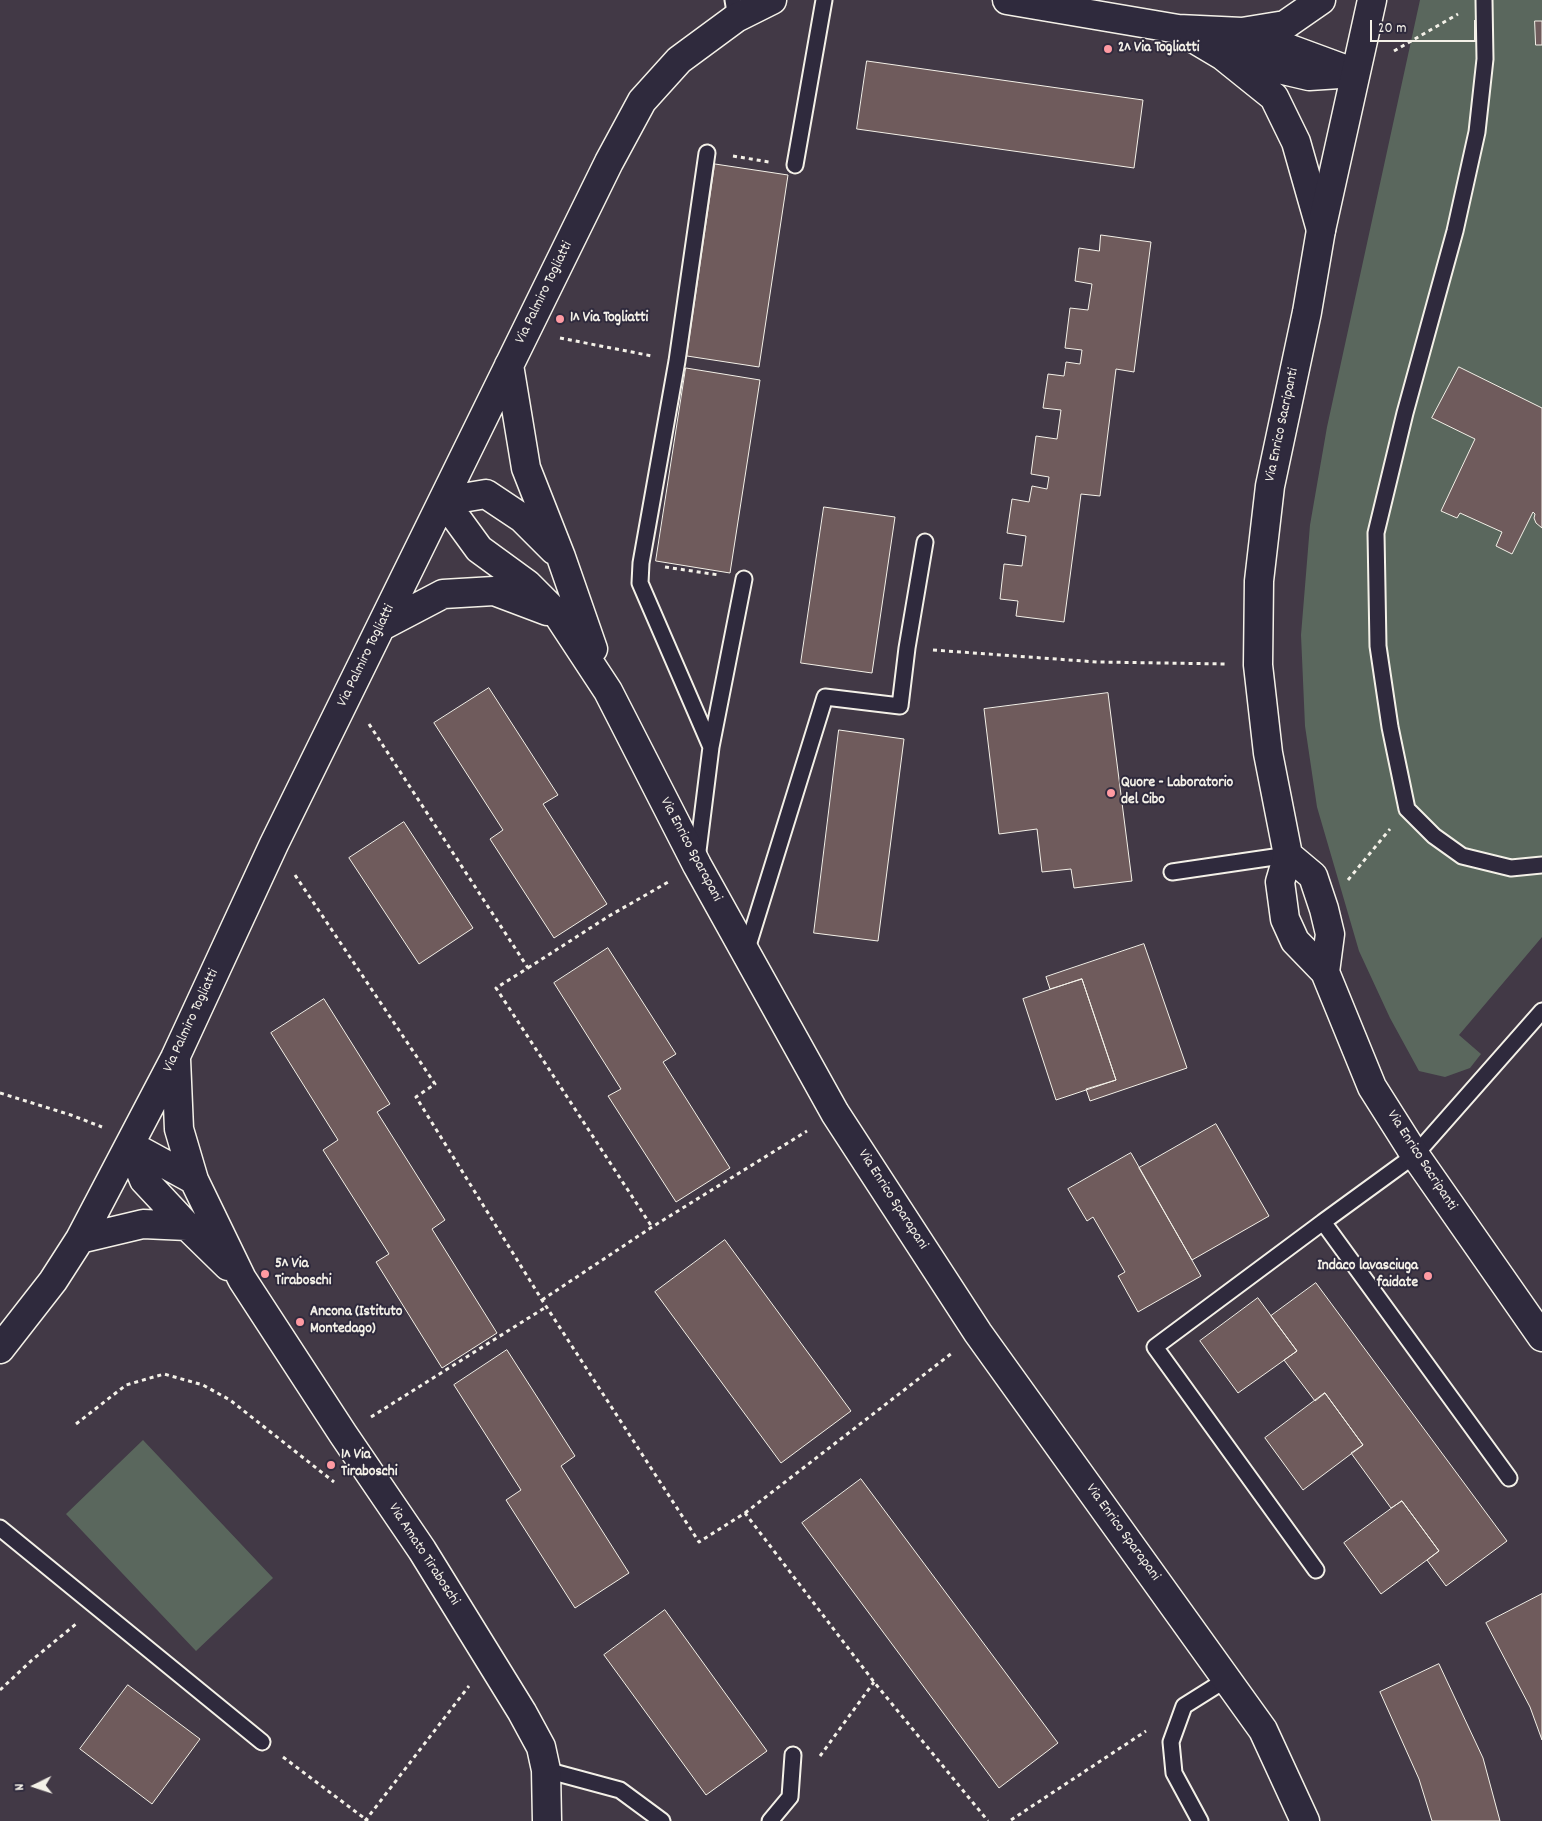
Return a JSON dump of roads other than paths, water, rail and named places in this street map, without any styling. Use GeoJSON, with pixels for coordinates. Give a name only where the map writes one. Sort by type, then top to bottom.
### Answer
{"type":"FeatureCollection","features":[{"type":"Feature","properties":{"kind":"street","name":"Via Palmiro Togliatti"},"geometry":{"type":"LineString","coordinates":[[0,1349],[53,1282],[80,1239],[176,1058],[274,844],[609,162],[642,101],[679,60],[736,6],[772,0]]}},
{"type":"Feature","properties":{"kind":"street"},"geometry":{"type":"LineString","coordinates":[[1007,0],[1178,29],[1242,32],[1285,25],[1321,0]]}},
{"type":"Feature","properties":{"kind":"street","name":"Via Enrico Sacripanti"},"geometry":{"type":"LineString","coordinates":[[1372,0],[1321,230],[1307,312],[1270,486],[1259,581],[1258,665],[1268,753],[1288,855],[1280,882],[1285,920],[1295,941],[1325,972],[1372,1087],[1415,1156],[1542,1337]]}},
{"type":"Feature","properties":{"kind":"street"},"geometry":{"type":"LineString","coordinates":[[1178,29],[1223,56],[1274,97],[1296,142],[1321,230]]}},
{"type":"Feature","properties":{"kind":"street"},"geometry":{"type":"LineString","coordinates":[[1242,32],[1355,73]]}},
{"type":"Feature","properties":{"kind":"street"},"geometry":{"type":"LineString","coordinates":[[1223,56],[1309,76],[1355,73]]}},
{"type":"Feature","properties":{"kind":"street","name":"Via Enrico Sparapani"},"geometry":{"type":"LineString","coordinates":[[509,365],[526,468],[561,557],[608,691]]}},
{"type":"Feature","properties":{"kind":"street","name":"Via Enrico Sparapani"},"geometry":{"type":"LineString","coordinates":[[561,557],[522,518],[486,494],[444,501],[479,549],[526,584],[558,615],[608,691],[697,865],[835,1113],[978,1333],[1262,1730],[1306,1821]]}},
{"type":"Feature","properties":{"kind":"street"},"geometry":{"type":"LineString","coordinates":[[382,626],[443,594],[494,591],[558,615]]}},
{"type":"Feature","properties":{"kind":"street","name":"Via Enrico Sacripanti"},"geometry":{"type":"LineString","coordinates":[[1288,855],[1313,876],[1324,909],[1330,934],[1325,972]]}},
{"type":"Feature","properties":{"kind":"street","name":"Via Amato Tiraboschi"},"geometry":{"type":"LineString","coordinates":[[176,1058],[179,1129],[194,1180],[242,1279],[343,1434],[422,1550],[541,1748],[546,1770],[547,1821]]}},
{"type":"Feature","properties":{"kind":"street"},"geometry":{"type":"LineString","coordinates":[[130,1146],[194,1180]]}},
{"type":"Feature","properties":{"kind":"street","name":"Via Amato Tiraboschi"},"geometry":{"type":"LineString","coordinates":[[130,1146],[144,1180],[187,1226],[242,1279]]}},
{"type":"Feature","properties":{"kind":"street"},"geometry":{"type":"LineString","coordinates":[[80,1239],[143,1224],[187,1226]]}},
{"type":"Feature","properties":{"kind":"lane"},"geometry":{"type":"LineString","coordinates":[[794,165],[824,0]]}},
{"type":"Feature","properties":{"kind":"lane"},"geometry":{"type":"LineString","coordinates":[[1484,0],[1485,59],[1477,132],[1455,231],[1405,413],[1376,533],[1378,646],[1390,727],[1407,809],[1434,836],[1462,856],[1511,868],[1542,865]]}},
{"type":"Feature","properties":{"kind":"lane"},"geometry":{"type":"LineString","coordinates":[[707,153],[677,361],[641,563],[640,583],[711,747]]}},
{"type":"Feature","properties":{"kind":"lane"},"geometry":{"type":"LineString","coordinates":[[746,952],[825,697],[900,706],[907,648],[925,542]]}},
{"type":"Feature","properties":{"kind":"lane"},"geometry":{"type":"LineString","coordinates":[[697,865],[711,747],[744,580]]}},
{"type":"Feature","properties":{"kind":"lane"},"geometry":{"type":"LineString","coordinates":[[1172,872],[1288,855]]}},
{"type":"Feature","properties":{"kind":"lane"},"geometry":{"type":"LineString","coordinates":[[1316,1570],[1156,1347],[1415,1156],[1542,1011]]}},
{"type":"Feature","properties":{"kind":"lane"},"geometry":{"type":"LineString","coordinates":[[1323,1222],[1509,1478]]}},
{"type":"Feature","properties":{"kind":"lane"},"geometry":{"type":"LineString","coordinates":[[0,1528],[262,1742]]}},
{"type":"Feature","properties":{"kind":"lane"},"geometry":{"type":"LineString","coordinates":[[1200,1821],[1174,1773],[1171,1742],[1184,1706],[1227,1679]]}},
{"type":"Feature","properties":{"kind":"lane"},"geometry":{"type":"LineString","coordinates":[[770,1821],[790,1797],[793,1755]]}},
{"type":"Feature","properties":{"kind":"lane"},"geometry":{"type":"LineString","coordinates":[[546,1770],[620,1790],[662,1821]]}},
{"type":"Feature","properties":{"kind":"place","name":"2^ Via Togliatti"},"geometry":{"type":"Point","coordinates":[1108,49]}},
{"type":"Feature","properties":{"kind":"place","name":"1^ Via Togliatti"},"geometry":{"type":"Point","coordinates":[560,319]}},
{"type":"Feature","properties":{"kind":"place","name":"Quore - Laboratorio del Cibo"},"geometry":{"type":"Point","coordinates":[1111,793]}},
{"type":"Feature","properties":{"kind":"place","name":"5^ Via Tiraboschi"},"geometry":{"type":"Point","coordinates":[265,1274]}},
{"type":"Feature","properties":{"kind":"place","name":"Indaco lavasciuga faidate"},"geometry":{"type":"Point","coordinates":[1428,1276]}},
{"type":"Feature","properties":{"kind":"place","name":"Ancona (Istituto Montedago)"},"geometry":{"type":"Point","coordinates":[300,1322]}},
{"type":"Feature","properties":{"kind":"place","name":"1^ Via Tiraboschi"},"geometry":{"type":"Point","coordinates":[331,1465]}}]}
